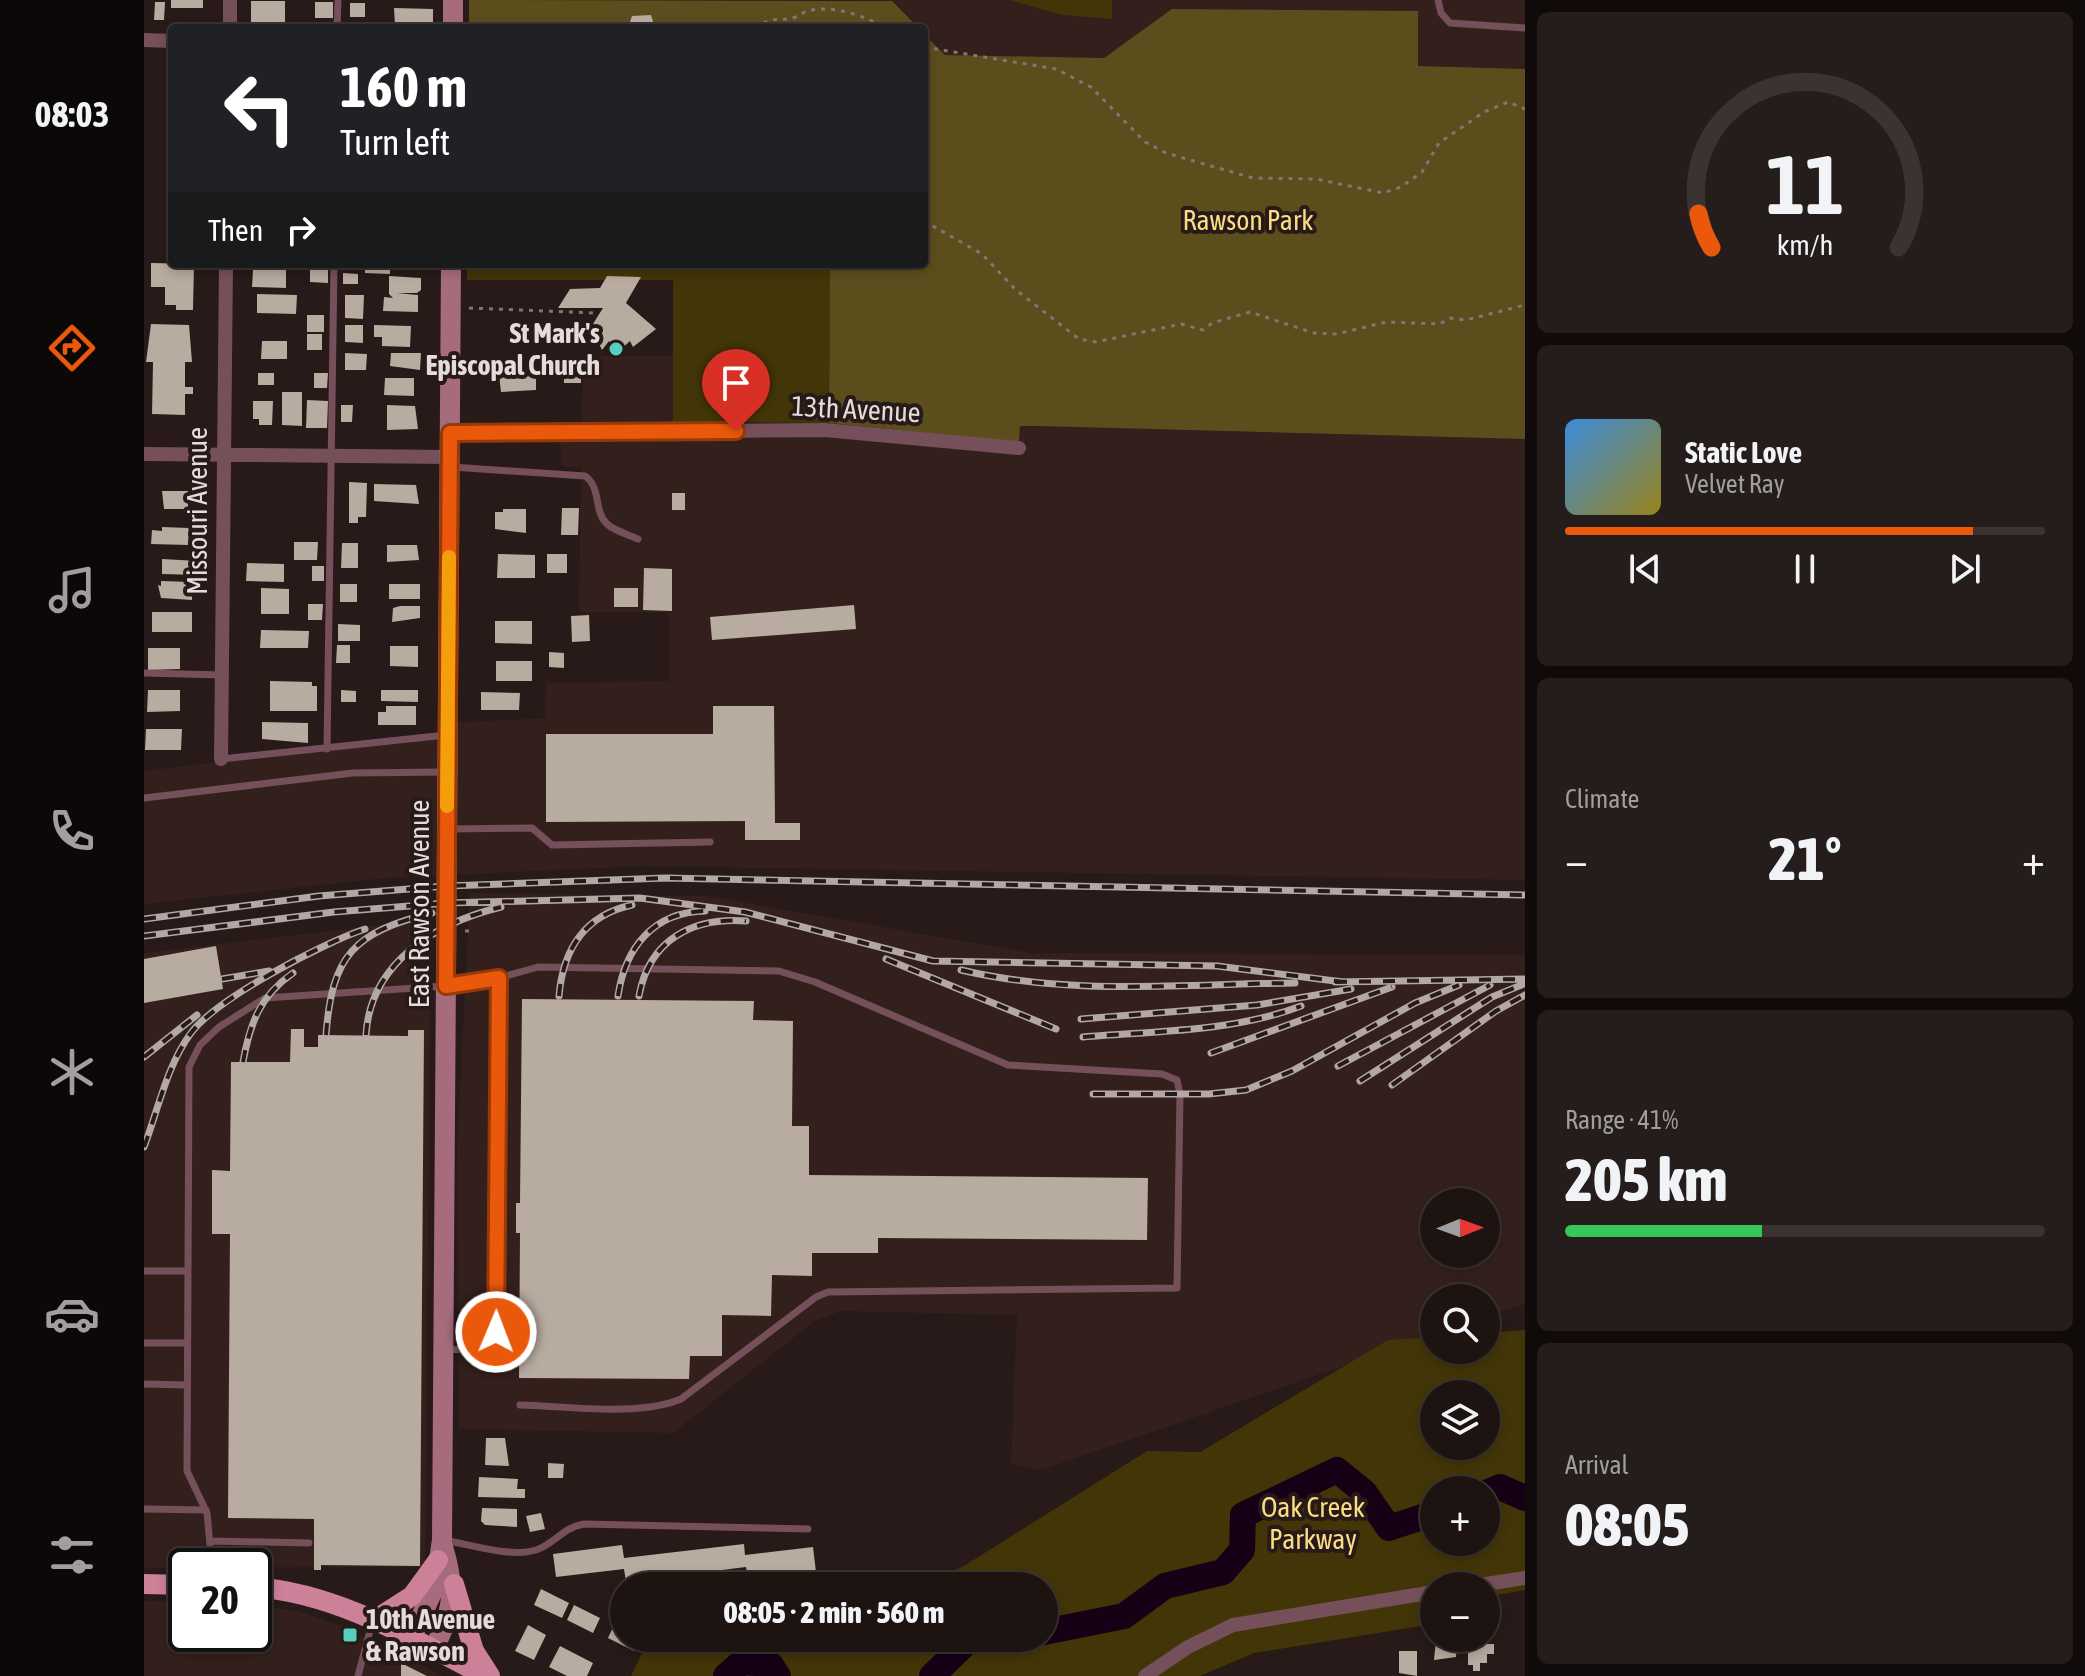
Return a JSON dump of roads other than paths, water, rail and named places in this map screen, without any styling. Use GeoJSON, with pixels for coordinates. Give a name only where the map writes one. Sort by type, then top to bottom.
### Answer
{"type":"FeatureCollection","features":[{"type":"Feature","properties":{"kind":"main road"},"geometry":{"type":"LineString","coordinates":[[453,0],[453,24]]}},
{"type":"Feature","properties":{"kind":"main road","name":"East Rawson Avenue"},"geometry":{"type":"LineString","coordinates":[[411,1639],[435,1586],[441,1548],[451,268]]}},
{"type":"Feature","properties":{"kind":"main road"},"geometry":{"type":"LineString","coordinates":[[373,1621],[412,1596],[441,1548]]}},
{"type":"Feature","properties":{"kind":"main road","name":"East Rawson Avenue"},"geometry":{"type":"LineString","coordinates":[[433,1650],[449,1615],[454,1584],[441,1548]]}},
{"type":"Feature","properties":{"kind":"main road"},"geometry":{"type":"LineString","coordinates":[[144,1584],[168,1585]]}},
{"type":"Feature","properties":{"kind":"main road"},"geometry":{"type":"LineString","coordinates":[[454,1584],[474,1651],[488,1676]]}},
{"type":"Feature","properties":{"kind":"main road"},"geometry":{"type":"LineString","coordinates":[[272,1590],[319,1599],[488,1676]]}},
{"type":"Feature","properties":{"kind":"street"},"geometry":{"type":"LineString","coordinates":[[230,0],[230,24]]}},
{"type":"Feature","properties":{"kind":"street"},"geometry":{"type":"LineString","coordinates":[[144,40],[168,41]]}},
{"type":"Feature","properties":{"kind":"street","name":"Missouri Avenue"},"geometry":{"type":"LineString","coordinates":[[221,759],[226,268]]}},
{"type":"Feature","properties":{"kind":"street","name":"13th Avenue"},"geometry":{"type":"LineString","coordinates":[[450,433],[825,430],[1019,448]]}},
{"type":"Feature","properties":{"kind":"street"},"geometry":{"type":"LineString","coordinates":[[144,454],[450,462]]}},
{"type":"Feature","properties":{"kind":"street"},"geometry":{"type":"LineString","coordinates":[[1500,1582],[1525,1578]]}},
{"type":"Feature","properties":{"kind":"street"},"geometry":{"type":"LineString","coordinates":[[1145,1676],[1188,1647],[1233,1625],[1420,1594]]}},
{"type":"Feature","properties":{"kind":"lane"},"geometry":{"type":"LineString","coordinates":[[337,24],[338,0]]}},
{"type":"Feature","properties":{"kind":"lane"},"geometry":{"type":"LineString","coordinates":[[1438,0],[1441,13],[1450,23],[1525,28]]}},
{"type":"Feature","properties":{"kind":"lane"},"geometry":{"type":"LineString","coordinates":[[327,749],[334,268]]}},
{"type":"Feature","properties":{"kind":"lane"},"geometry":{"type":"LineString","coordinates":[[450,462],[585,476],[593,483],[598,510],[609,527],[638,539]]}},
{"type":"Feature","properties":{"kind":"lane"},"geometry":{"type":"LineString","coordinates":[[144,673],[222,675]]}},
{"type":"Feature","properties":{"kind":"lane"},"geometry":{"type":"LineString","coordinates":[[221,759],[448,734]]}},
{"type":"Feature","properties":{"kind":"lane"},"geometry":{"type":"LineString","coordinates":[[144,798],[353,773],[448,772]]}},
{"type":"Feature","properties":{"kind":"lane"},"geometry":{"type":"LineString","coordinates":[[447,829],[532,828],[552,845],[710,842]]}},
{"type":"Feature","properties":{"kind":"lane"},"geometry":{"type":"LineString","coordinates":[[212,1548],[206,1510],[187,1471],[189,1067],[200,1045],[245,1008],[265,998],[446,986],[499,978],[538,967],[791,973],[997,1062],[1027,1067],[1169,1075],[1177,1080],[1180,1094],[1177,1288],[828,1292],[816,1297],[681,1399],[670,1404],[630,1407],[520,1405]]}},
{"type":"Feature","properties":{"kind":"lane"},"geometry":{"type":"LineString","coordinates":[[443,1350],[490,1348],[496,1332],[499,978]]}},
{"type":"Feature","properties":{"kind":"lane"},"geometry":{"type":"LineString","coordinates":[[144,1271],[188,1271]]}},
{"type":"Feature","properties":{"kind":"lane"},"geometry":{"type":"LineString","coordinates":[[144,1343],[187,1343]]}},
{"type":"Feature","properties":{"kind":"lane"},"geometry":{"type":"LineString","coordinates":[[144,1384],[187,1385]]}},
{"type":"Feature","properties":{"kind":"lane"},"geometry":{"type":"LineString","coordinates":[[144,1509],[206,1510]]}},
{"type":"Feature","properties":{"kind":"lane"},"geometry":{"type":"LineString","coordinates":[[441,1548],[535,1550],[573,1526],[584,1524],[808,1529]]}},
{"type":"Feature","properties":{"kind":"lane"},"geometry":{"type":"LineString","coordinates":[[212,1541],[309,1543]]}},
{"type":"Feature","properties":{"kind":"lane"},"geometry":{"type":"LineString","coordinates":[[358,1676],[373,1621]]}},
{"type":"Feature","properties":{"kind":"waterway"},"geometry":{"type":"LineString","coordinates":[[1058,1629],[1124,1616],[1165,1586],[1223,1572],[1242,1550],[1243,1515],[1337,1470],[1364,1492],[1389,1528],[1420,1518]]}},
{"type":"Feature","properties":{"kind":"waterway"},"geometry":{"type":"LineString","coordinates":[[1500,1487],[1525,1498]]}},
{"type":"Feature","properties":{"kind":"waterway"},"geometry":{"type":"LineString","coordinates":[[932,1676],[957,1652]]}},
{"type":"Feature","properties":{"kind":"waterway"},"geometry":{"type":"LineString","coordinates":[[726,1676],[742,1662],[770,1664],[778,1676]]}},
{"type":"Feature","properties":{"kind":"railway"},"geometry":{"type":"LineString","coordinates":[[144,919],[319,896],[447,886],[665,878],[1525,895]]}},
{"type":"Feature","properties":{"kind":"railway"},"geometry":{"type":"LineString","coordinates":[[144,936],[334,912],[447,903],[640,898],[745,912],[933,961],[1217,966],[1343,982]]}},
{"type":"Feature","properties":{"kind":"railway"},"geometry":{"type":"LineString","coordinates":[[559,996],[565,963],[579,937],[601,917],[632,905]]}},
{"type":"Feature","properties":{"kind":"railway"},"geometry":{"type":"LineString","coordinates":[[366,1035],[370,1009],[380,987],[393,967],[410,950],[453,924],[501,907]]}},
{"type":"Feature","properties":{"kind":"railway"},"geometry":{"type":"LineString","coordinates":[[618,996],[627,963],[645,936],[670,918],[705,911]]}},
{"type":"Feature","properties":{"kind":"railway"},"geometry":{"type":"LineString","coordinates":[[326,1035],[334,985],[341,967],[352,952],[365,939],[383,929],[432,913]]}},
{"type":"Feature","properties":{"kind":"railway"},"geometry":{"type":"LineString","coordinates":[[639,996],[652,960],[676,936],[708,923],[746,921]]}},
{"type":"Feature","properties":{"kind":"railway"},"geometry":{"type":"LineString","coordinates":[[144,1147],[176,1059],[191,1033],[204,1019],[272,973],[365,929]]}},
{"type":"Feature","properties":{"kind":"railway"},"geometry":{"type":"LineString","coordinates":[[886,959],[1056,1029]]}},
{"type":"Feature","properties":{"kind":"railway"},"geometry":{"type":"LineString","coordinates":[[961,970],[1002,978],[1085,986],[1295,983]]}},
{"type":"Feature","properties":{"kind":"railway"},"geometry":{"type":"LineString","coordinates":[[222,979],[269,971]]}},
{"type":"Feature","properties":{"kind":"railway"},"geometry":{"type":"LineString","coordinates":[[243,1062],[258,1012],[272,991],[293,973]]}},
{"type":"Feature","properties":{"kind":"railway"},"geometry":{"type":"LineString","coordinates":[[1335,982],[1525,979]]}},
{"type":"Feature","properties":{"kind":"railway"},"geometry":{"type":"LineString","coordinates":[[1360,1081],[1492,997],[1524,984]]}},
{"type":"Feature","properties":{"kind":"railway"},"geometry":{"type":"LineString","coordinates":[[1093,1094],[1209,1094],[1246,1090],[1292,1071],[1415,1003],[1459,985]]}},
{"type":"Feature","properties":{"kind":"railway"},"geometry":{"type":"LineString","coordinates":[[1338,1066],[1490,985]]}},
{"type":"Feature","properties":{"kind":"railway"},"geometry":{"type":"LineString","coordinates":[[1211,1053],[1392,987]]}},
{"type":"Feature","properties":{"kind":"railway"},"geometry":{"type":"LineString","coordinates":[[1081,1019],[1257,1005],[1351,989]]}},
{"type":"Feature","properties":{"kind":"railway"},"geometry":{"type":"LineString","coordinates":[[1392,1085],[1496,1011],[1525,995]]}},
{"type":"Feature","properties":{"kind":"railway"},"geometry":{"type":"LineString","coordinates":[[1083,1037],[1221,1026],[1275,1015],[1301,1006]]}},
{"type":"Feature","properties":{"kind":"railway"},"geometry":{"type":"LineString","coordinates":[[144,1057],[197,1015]]}},
{"type":"Feature","properties":{"kind":"place","name":"St Mark's Episcopal Church"},"geometry":{"type":"Point","coordinates":[616,349]}},
{"type":"Feature","properties":{"kind":"place","name":"10th Avenue & Rawson"},"geometry":{"type":"Point","coordinates":[350,1635]}},
{"type":"Feature","properties":{"kind":"park label","name":"Rawson Park"},"geometry":{"type":"Point","coordinates":[1248,220]}},
{"type":"Feature","properties":{"kind":"park label","name":"Oak Creek Parkway"},"geometry":{"type":"Point","coordinates":[1313,1523]}}]}
